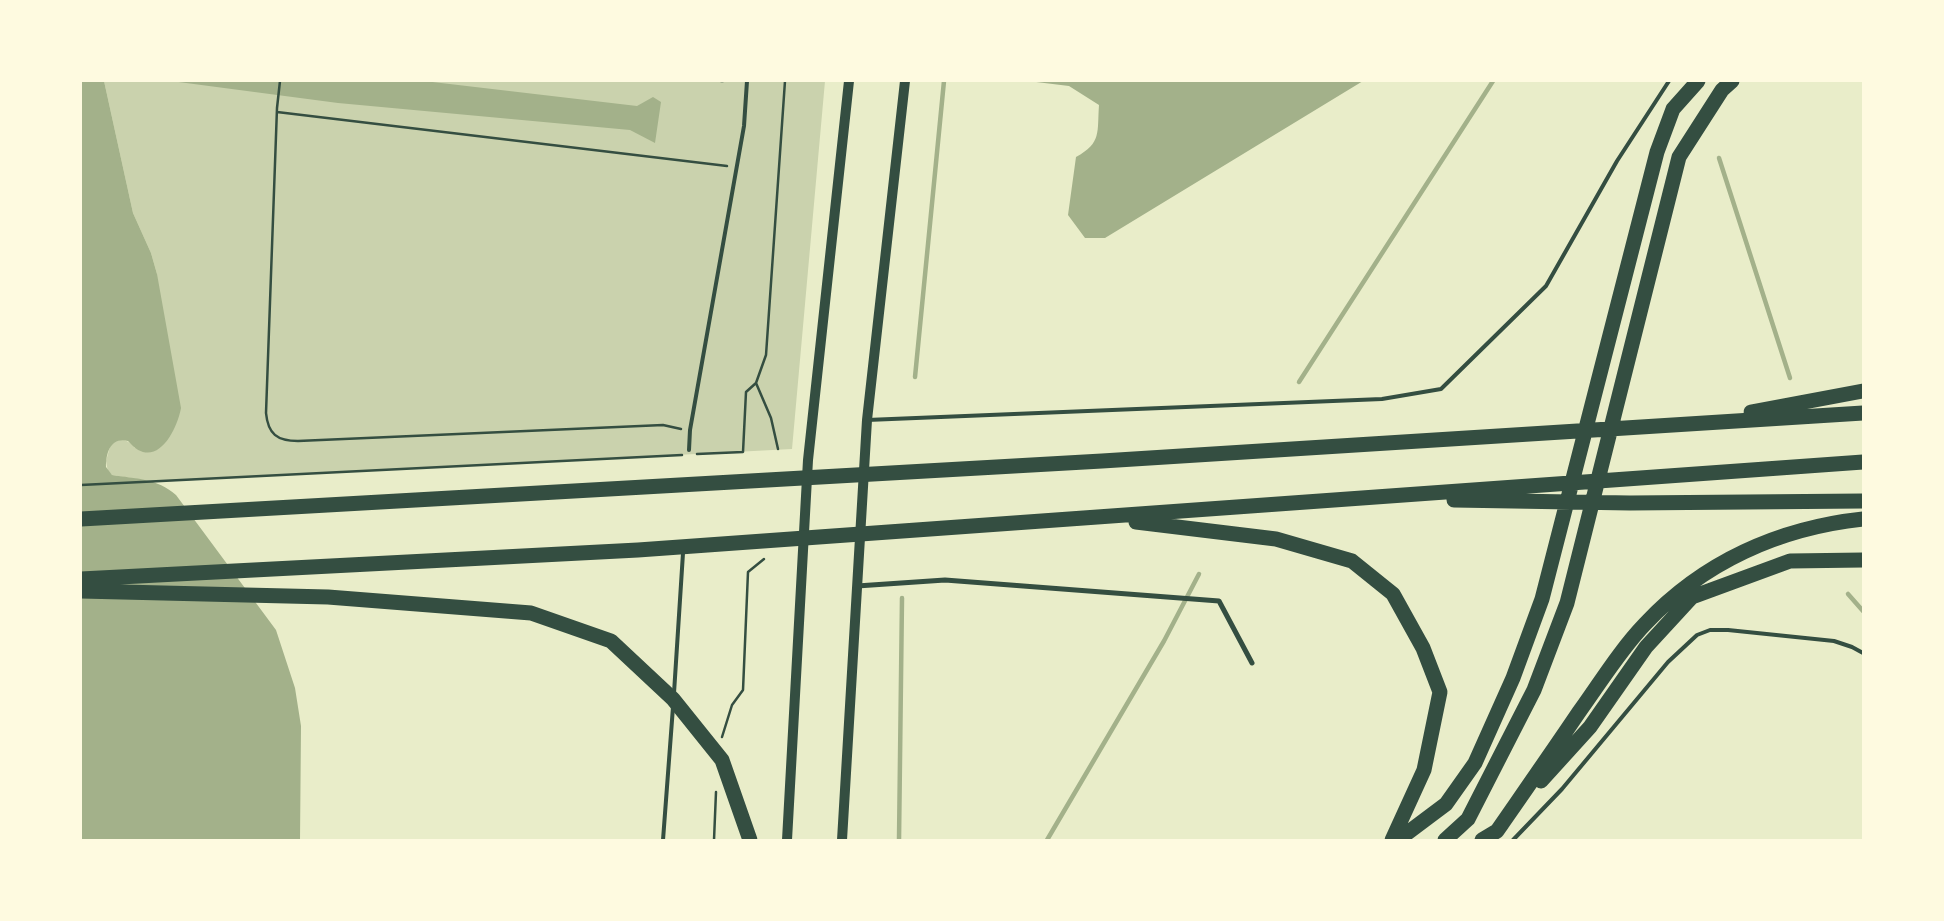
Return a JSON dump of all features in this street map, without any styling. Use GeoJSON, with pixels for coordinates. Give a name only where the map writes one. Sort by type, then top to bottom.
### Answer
{"type":"FeatureCollection","features":[{"type":"Feature","properties":{"kind":"highway"},"geometry":{"type":"LineString","coordinates":[[1398,840],[1446,804],[1475,764],[1514,678],[1542,599],[1656,152],[1673,109],[1698,81]]}},
{"type":"Feature","properties":{"kind":"highway"},"geometry":{"type":"LineString","coordinates":[[1445,840],[1468,819],[1534,690],[1567,603],[1679,157],[1722,90],[1732,81]]}},
{"type":"Feature","properties":{"kind":"highway"},"geometry":{"type":"LineString","coordinates":[[1688,424],[1863,391]]}},
{"type":"Feature","properties":{"kind":"highway"},"geometry":{"type":"LineString","coordinates":[[81,519],[1102,461],[1863,413]]}},
{"type":"Feature","properties":{"kind":"highway"},"geometry":{"type":"LineString","coordinates":[[81,579],[638,550],[1863,462]]}},
{"type":"Feature","properties":{"kind":"highway"},"geometry":{"type":"LineString","coordinates":[[1360,498],[1630,503],[1863,501]]}},
{"type":"Feature","properties":{"kind":"highway"},"geometry":{"type":"LineString","coordinates":[[1102,518],[1276,539],[1352,561],[1393,594],[1423,648],[1440,692],[1424,770],[1392,840]]}},
{"type":"Feature","properties":{"kind":"highway"},"geometry":{"type":"LineString","coordinates":[[1496,831],[1621,654],[1644,624],[1669,600],[1703,574],[1742,551],[1779,536],[1863,519]]}},
{"type":"Feature","properties":{"kind":"highway"},"geometry":{"type":"LineString","coordinates":[[1482,840],[1496,831],[1590,727],[1646,647],[1692,597],[1790,561],[1814,559],[1863,560]]}},
{"type":"Feature","properties":{"kind":"highway"},"geometry":{"type":"LineString","coordinates":[[81,591],[328,597],[531,613],[611,641],[672,699],[722,760],[750,840]]}},
{"type":"Feature","properties":{"kind":"main road"},"geometry":{"type":"LineString","coordinates":[[787,840],[808,460],[848,81]]}},
{"type":"Feature","properties":{"kind":"main road"},"geometry":{"type":"LineString","coordinates":[[842,840],[867,420],[905,81]]}},
{"type":"Feature","properties":{"kind":"street"},"geometry":{"type":"LineString","coordinates":[[857,586],[944,580],[1219,601],[1252,663]]}},
{"type":"Feature","properties":{"kind":"lane"},"geometry":{"type":"LineString","coordinates":[[689,450],[690,430],[744,126],[747,81]]}},
{"type":"Feature","properties":{"kind":"lane"},"geometry":{"type":"LineString","coordinates":[[867,420],[1382,399],[1441,389],[1546,286],[1618,161],[1669,81]]}},
{"type":"Feature","properties":{"kind":"lane"},"geometry":{"type":"LineString","coordinates":[[663,840],[683,553]]}},
{"type":"Feature","properties":{"kind":"lane"},"geometry":{"type":"LineString","coordinates":[[1513,840],[1557,794],[1668,662],[1697,635],[1710,630],[1834,641],[1863,653]]}},
{"type":"Feature","properties":{"kind":"path"},"geometry":{"type":"LineString","coordinates":[[280,81],[277,108],[266,412],[267,424],[272,435],[284,441],[298,441],[664,425],[690,430]]}},
{"type":"Feature","properties":{"kind":"path"},"geometry":{"type":"LineString","coordinates":[[694,454],[743,452],[746,392],[756,383],[766,354],[785,81]]}},
{"type":"Feature","properties":{"kind":"path"},"geometry":{"type":"LineString","coordinates":[[277,112],[737,167]]}},
{"type":"Feature","properties":{"kind":"path"},"geometry":{"type":"LineString","coordinates":[[756,383],[772,418],[778,449]]}},
{"type":"Feature","properties":{"kind":"path"},"geometry":{"type":"LineString","coordinates":[[81,485],[684,455]]}},
{"type":"Feature","properties":{"kind":"path"},"geometry":{"type":"LineString","coordinates":[[722,742],[732,705],[743,690],[748,572],[764,559]]}},
{"type":"Feature","properties":{"kind":"path"},"geometry":{"type":"LineString","coordinates":[[714,840],[717,786]]}},
{"type":"Feature","properties":{"kind":"shaded area"},"geometry":{"type":"Polygon","coordinates":[[[81,81],[104,81],[133,213],[151,253],[157,274],[181,408],[169,438],[162,446],[155,451],[147,453],[138,450],[128,441],[117,441],[108,451],[106,467],[112,475],[154,482],[169,489],[176,495],[276,630],[295,688],[301,726],[300,840],[81,840],[81,81]]]}},
{"type":"Feature","properties":{"kind":"shaded area"},"geometry":{"type":"Polygon","coordinates":[[[104,81],[825,81],[792,449],[156,482],[112,475],[108,472],[106,461],[111,443],[124,440],[135,448],[157,274],[151,253],[133,213],[104,81]]]}},
{"type":"Feature","properties":{"kind":"shaded area"},"geometry":{"type":"Polygon","coordinates":[[[171,81],[424,81],[637,106],[653,97],[661,102],[655,143],[630,130],[338,103],[171,81]]]}},
{"type":"Feature","properties":{"kind":"shaded area"},"geometry":{"type":"Polygon","coordinates":[[[1028,81],[1363,81],[1105,238],[1085,238],[1068,215],[1076,157],[1094,142],[1098,130],[1099,105],[1069,86],[1028,81]]]}},
{"type":"Feature","properties":{"kind":"waterway"},"geometry":{"type":"LineString","coordinates":[[915,377],[944,81]]}},
{"type":"Feature","properties":{"kind":"waterway"},"geometry":{"type":"LineString","coordinates":[[1299,382],[1493,81]]}},
{"type":"Feature","properties":{"kind":"waterway"},"geometry":{"type":"LineString","coordinates":[[1719,158],[1790,378]]}},
{"type":"Feature","properties":{"kind":"waterway"},"geometry":{"type":"LineString","coordinates":[[1047,840],[1164,641],[1199,574]]}},
{"type":"Feature","properties":{"kind":"waterway"},"geometry":{"type":"LineString","coordinates":[[1848,594],[1863,611]]}},
{"type":"Feature","properties":{"kind":"waterway"},"geometry":{"type":"LineString","coordinates":[[899,840],[902,598]]}}]}
